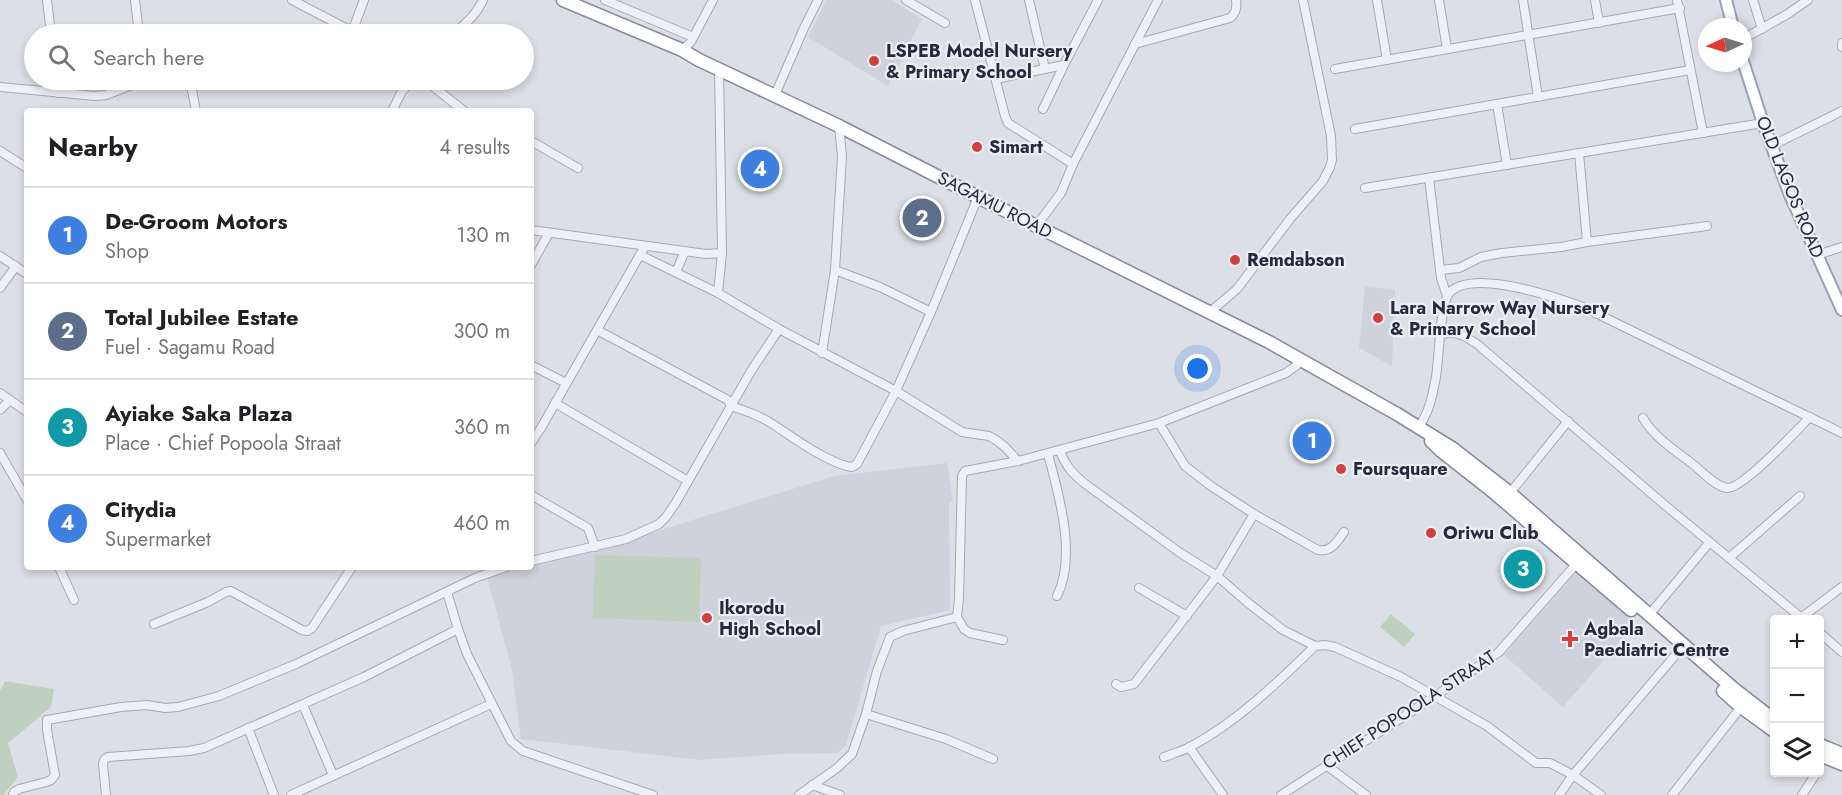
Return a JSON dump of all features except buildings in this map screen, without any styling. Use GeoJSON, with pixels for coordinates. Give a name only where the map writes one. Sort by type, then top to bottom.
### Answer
{"type":"FeatureCollection","features":[{"type":"Feature","properties":{"kind":"highway","name":"SAGAMU ROAD"},"geometry":{"type":"LineString","coordinates":[[563,0],[682,50],[839,126],[1296,356],[1418,428],[1440,450],[1510,493],[1678,651],[1742,707],[1770,728]]}},
{"type":"Feature","properties":{"kind":"highway","name":"SAGAMU ROAD"},"geometry":{"type":"LineString","coordinates":[[1478,473],[1577,563],[1649,615],[1734,689],[1770,717]]}},
{"type":"Feature","properties":{"kind":"highway"},"geometry":{"type":"LineString","coordinates":[[1824,747],[1842,754]]}},
{"type":"Feature","properties":{"kind":"highway"},"geometry":{"type":"LineString","coordinates":[[1824,764],[1842,764]]}},
{"type":"Feature","properties":{"kind":"main road"},"geometry":{"type":"LineString","coordinates":[[1726,0],[1731,18]]}},
{"type":"Feature","properties":{"kind":"main road","name":"OLD LAGOS ROAD"},"geometry":{"type":"LineString","coordinates":[[1747,72],[1790,195],[1842,310]]}},
{"type":"Feature","properties":{"kind":"street"},"geometry":{"type":"LineString","coordinates":[[47,0],[50,24]]}},
{"type":"Feature","properties":{"kind":"street"},"geometry":{"type":"LineString","coordinates":[[135,0],[138,24]]}},
{"type":"Feature","properties":{"kind":"street"},"geometry":{"type":"LineString","coordinates":[[292,0],[338,24]]}},
{"type":"Feature","properties":{"kind":"street"},"geometry":{"type":"LineString","coordinates":[[357,24],[364,0]]}},
{"type":"Feature","properties":{"kind":"street"},"geometry":{"type":"LineString","coordinates":[[466,24],[483,0]]}},
{"type":"Feature","properties":{"kind":"street"},"geometry":{"type":"LineString","coordinates":[[605,0],[693,37]]}},
{"type":"Feature","properties":{"kind":"street"},"geometry":{"type":"LineString","coordinates":[[682,50],[691,42],[713,0]]}},
{"type":"Feature","properties":{"kind":"street"},"geometry":{"type":"LineString","coordinates":[[776,95],[818,0]]}},
{"type":"Feature","properties":{"kind":"street"},"geometry":{"type":"LineString","coordinates":[[906,0],[945,23]]}},
{"type":"Feature","properties":{"kind":"street"},"geometry":{"type":"LineString","coordinates":[[975,0],[1005,116],[1011,125],[1073,164]]}},
{"type":"Feature","properties":{"kind":"street"},"geometry":{"type":"LineString","coordinates":[[1029,0],[1045,69]]}},
{"type":"Feature","properties":{"kind":"street"},"geometry":{"type":"LineString","coordinates":[[1043,109],[1098,0]]}},
{"type":"Feature","properties":{"kind":"street"},"geometry":{"type":"LineString","coordinates":[[1036,225],[1061,193],[1073,164],[1158,0]]}},
{"type":"Feature","properties":{"kind":"street"},"geometry":{"type":"LineString","coordinates":[[1135,44],[1230,18],[1235,14],[1236,0]]}},
{"type":"Feature","properties":{"kind":"street"},"geometry":{"type":"LineString","coordinates":[[1210,312],[1237,289],[1290,219],[1323,181],[1330,167],[1331,136],[1303,0]]}},
{"type":"Feature","properties":{"kind":"street"},"geometry":{"type":"LineString","coordinates":[[1377,0],[1387,60]]}},
{"type":"Feature","properties":{"kind":"street"},"geometry":{"type":"LineString","coordinates":[[1439,0],[1447,49]]}},
{"type":"Feature","properties":{"kind":"street"},"geometry":{"type":"LineString","coordinates":[[1523,0],[1538,97]]}},
{"type":"Feature","properties":{"kind":"street"},"geometry":{"type":"LineString","coordinates":[[1595,0],[1599,23]]}},
{"type":"Feature","properties":{"kind":"street"},"geometry":{"type":"LineString","coordinates":[[1753,0],[1762,29]]}},
{"type":"Feature","properties":{"kind":"street"},"geometry":{"type":"LineString","coordinates":[[1752,34],[1808,0]]}},
{"type":"Feature","properties":{"kind":"street"},"geometry":{"type":"LineString","coordinates":[[1335,69],[1599,23],[1678,4],[1703,133]]}},
{"type":"Feature","properties":{"kind":"street"},"geometry":{"type":"LineString","coordinates":[[996,79],[1064,65]]}},
{"type":"Feature","properties":{"kind":"street"},"geometry":{"type":"LineString","coordinates":[[718,293],[722,253],[719,69]]}},
{"type":"Feature","properties":{"kind":"street"},"geometry":{"type":"LineString","coordinates":[[1355,129],[1690,70]]}},
{"type":"Feature","properties":{"kind":"street"},"geometry":{"type":"LineString","coordinates":[[0,87],[24,89]]}},
{"type":"Feature","properties":{"kind":"street"},"geometry":{"type":"LineString","coordinates":[[29,90],[95,96],[119,90]]}},
{"type":"Feature","properties":{"kind":"street"},"geometry":{"type":"LineString","coordinates":[[192,90],[195,108]]}},
{"type":"Feature","properties":{"kind":"street"},"geometry":{"type":"LineString","coordinates":[[394,108],[403,90]]}},
{"type":"Feature","properties":{"kind":"street"},"geometry":{"type":"LineString","coordinates":[[438,90],[460,108]]}},
{"type":"Feature","properties":{"kind":"street"},"geometry":{"type":"LineString","coordinates":[[1497,104],[1507,165]]}},
{"type":"Feature","properties":{"kind":"street"},"geometry":{"type":"LineString","coordinates":[[1771,146],[1842,111]]}},
{"type":"Feature","properties":{"kind":"street"},"geometry":{"type":"LineString","coordinates":[[1365,188],[1763,123]]}},
{"type":"Feature","properties":{"kind":"street"},"geometry":{"type":"LineString","coordinates":[[822,353],[835,270],[842,156],[839,126]]}},
{"type":"Feature","properties":{"kind":"street"},"geometry":{"type":"LineString","coordinates":[[534,143],[578,168]]}},
{"type":"Feature","properties":{"kind":"street"},"geometry":{"type":"LineString","coordinates":[[0,151],[24,166]]}},
{"type":"Feature","properties":{"kind":"street"},"geometry":{"type":"LineString","coordinates":[[1579,153],[1587,242]]}},
{"type":"Feature","properties":{"kind":"street"},"geometry":{"type":"LineString","coordinates":[[1418,428],[1427,415],[1430,405],[1437,371],[1442,315],[1447,296],[1440,270],[1429,178]]}},
{"type":"Feature","properties":{"kind":"street"},"geometry":{"type":"LineString","coordinates":[[597,330],[728,400],[731,406],[764,419],[832,462],[852,467],[856,464],[896,391],[978,197]]}},
{"type":"Feature","properties":{"kind":"street"},"geometry":{"type":"LineString","coordinates":[[1440,270],[1459,268],[1481,257],[1502,253],[1707,226]]}},
{"type":"Feature","properties":{"kind":"street"},"geometry":{"type":"LineString","coordinates":[[534,231],[706,254],[722,253]]}},
{"type":"Feature","properties":{"kind":"street"},"geometry":{"type":"LineString","coordinates":[[534,260],[549,233]]}},
{"type":"Feature","properties":{"kind":"street"},"geometry":{"type":"LineString","coordinates":[[534,437],[645,246]]}},
{"type":"Feature","properties":{"kind":"street"},"geometry":{"type":"LineString","coordinates":[[1817,255],[1842,247]]}},
{"type":"Feature","properties":{"kind":"street"},"geometry":{"type":"LineString","coordinates":[[676,272],[684,251]]}},
{"type":"Feature","properties":{"kind":"street"},"geometry":{"type":"LineString","coordinates":[[640,255],[718,293],[822,353],[896,391],[962,432],[989,436],[1005,447],[1018,462]]}},
{"type":"Feature","properties":{"kind":"street"},"geometry":{"type":"LineString","coordinates":[[0,256],[24,272]]}},
{"type":"Feature","properties":{"kind":"street"},"geometry":{"type":"LineString","coordinates":[[0,288],[16,266]]}},
{"type":"Feature","properties":{"kind":"street"},"geometry":{"type":"LineString","coordinates":[[835,270],[880,287],[931,312]]}},
{"type":"Feature","properties":{"kind":"street"},"geometry":{"type":"LineString","coordinates":[[1447,296],[1464,286],[1482,284],[1513,286],[1583,307],[1842,433]]}},
{"type":"Feature","properties":{"kind":"street"},"geometry":{"type":"LineString","coordinates":[[534,560],[626,539],[659,524],[688,481],[751,371],[779,329]]}},
{"type":"Feature","properties":{"kind":"street"},"geometry":{"type":"LineString","coordinates":[[1441,334],[1454,332],[1468,338],[1709,543],[1799,615]]}},
{"type":"Feature","properties":{"kind":"street"},"geometry":{"type":"LineString","coordinates":[[1003,640],[970,633],[964,629],[957,617],[962,476],[965,471],[1018,462],[1159,423],[1286,373],[1297,365],[1296,356]]}},
{"type":"Feature","properties":{"kind":"street"},"geometry":{"type":"LineString","coordinates":[[534,366],[567,383]]}},
{"type":"Feature","properties":{"kind":"street"},"geometry":{"type":"LineString","coordinates":[[0,393],[24,410]]}},
{"type":"Feature","properties":{"kind":"street"},"geometry":{"type":"LineString","coordinates":[[0,410],[10,400]]}},
{"type":"Feature","properties":{"kind":"street"},"geometry":{"type":"LineString","coordinates":[[555,403],[688,481]]}},
{"type":"Feature","properties":{"kind":"street"},"geometry":{"type":"LineString","coordinates":[[1643,418],[1654,434],[1711,479],[1727,488],[1747,479],[1810,417]]}},
{"type":"Feature","properties":{"kind":"street"},"geometry":{"type":"LineString","coordinates":[[1510,493],[1568,421]]}},
{"type":"Feature","properties":{"kind":"street"},"geometry":{"type":"LineString","coordinates":[[1159,423],[1185,466],[1254,514],[1318,550],[1329,549],[1344,532]]}},
{"type":"Feature","properties":{"kind":"street"},"geometry":{"type":"LineString","coordinates":[[1059,451],[1073,474],[1084,483],[1179,552],[1217,576],[1283,630],[1315,646],[1325,645],[1347,652],[1401,677],[1487,726],[1536,763],[1550,763],[1573,774],[1601,795]]}},
{"type":"Feature","properties":{"kind":"street"},"geometry":{"type":"LineString","coordinates":[[0,453],[24,495]]}},
{"type":"Feature","properties":{"kind":"street"},"geometry":{"type":"LineString","coordinates":[[1048,454],[1058,491],[1064,529],[1063,585],[1057,596]]}},
{"type":"Feature","properties":{"kind":"street"},"geometry":{"type":"LineString","coordinates":[[1729,558],[1800,496]]}},
{"type":"Feature","properties":{"kind":"street"},"geometry":{"type":"LineString","coordinates":[[534,497],[588,528],[595,547]]}},
{"type":"Feature","properties":{"kind":"street"},"geometry":{"type":"LineString","coordinates":[[1116,684],[1121,687],[1134,684],[1217,576],[1254,514]]}},
{"type":"Feature","properties":{"kind":"street"},"geometry":{"type":"LineString","coordinates":[[1649,615],[1709,543]]}},
{"type":"Feature","properties":{"kind":"street","name":"CHIEF POPOOLA STRAAT"},"geometry":{"type":"LineString","coordinates":[[1281,795],[1434,697],[1499,652],[1577,563]]}},
{"type":"Feature","properties":{"kind":"street"},"geometry":{"type":"LineString","coordinates":[[60,570],[74,600]]}},
{"type":"Feature","properties":{"kind":"street"},"geometry":{"type":"LineString","coordinates":[[154,624],[231,591],[307,631],[312,628],[350,570]]}},
{"type":"Feature","properties":{"kind":"street"},"geometry":{"type":"LineString","coordinates":[[13,795],[19,789],[51,780],[55,775],[47,720],[121,707],[147,705],[165,708],[178,707],[219,696],[304,660],[493,570]]}},
{"type":"Feature","properties":{"kind":"street"},"geometry":{"type":"LineString","coordinates":[[1807,615],[1842,587]]}},
{"type":"Feature","properties":{"kind":"street"},"geometry":{"type":"LineString","coordinates":[[1139,588],[1187,616]]}},
{"type":"Feature","properties":{"kind":"street"},"geometry":{"type":"LineString","coordinates":[[447,592],[458,629],[491,704],[511,741],[523,751],[653,795]]}},
{"type":"Feature","properties":{"kind":"street"},"geometry":{"type":"LineString","coordinates":[[799,795],[837,768],[852,754],[866,714],[877,671],[890,637],[903,631],[957,617]]}},
{"type":"Feature","properties":{"kind":"street"},"geometry":{"type":"LineString","coordinates":[[106,795],[103,764],[108,757],[204,748],[364,677],[458,629]]}},
{"type":"Feature","properties":{"kind":"street"},"geometry":{"type":"LineString","coordinates":[[1824,636],[1842,652]]}},
{"type":"Feature","properties":{"kind":"street"},"geometry":{"type":"LineString","coordinates":[[1164,757],[1189,747],[1227,723],[1263,696],[1315,646]]}},
{"type":"Feature","properties":{"kind":"street"},"geometry":{"type":"LineString","coordinates":[[1559,795],[1573,774],[1678,651]]}},
{"type":"Feature","properties":{"kind":"street"},"geometry":{"type":"LineString","coordinates":[[291,795],[491,704]]}},
{"type":"Feature","properties":{"kind":"street"},"geometry":{"type":"LineString","coordinates":[[303,705],[333,775]]}},
{"type":"Feature","properties":{"kind":"street"},"geometry":{"type":"LineString","coordinates":[[1672,795],[1742,707]]}},
{"type":"Feature","properties":{"kind":"street"},"geometry":{"type":"LineString","coordinates":[[866,714],[946,739],[993,759]]}},
{"type":"Feature","properties":{"kind":"street"},"geometry":{"type":"LineString","coordinates":[[248,728],[274,795]]}},
{"type":"Feature","properties":{"kind":"street"},"geometry":{"type":"LineString","coordinates":[[1189,747],[1223,795]]}},
{"type":"Feature","properties":{"kind":"street"},"geometry":{"type":"LineString","coordinates":[[1326,765],[1366,795]]}},
{"type":"Feature","properties":{"kind":"street"},"geometry":{"type":"LineString","coordinates":[[1802,795],[1813,777]]}},
{"type":"Feature","properties":{"kind":"street"},"geometry":{"type":"LineString","coordinates":[[812,785],[840,795]]}},
{"type":"Feature","properties":{"kind":"shaded area","name":"LSPEB Model Nursery & Primary School"},"geometry":{"type":"Polygon","coordinates":[[[826,0],[892,0],[922,19],[888,86],[808,37],[826,0]]]}},
{"type":"Feature","properties":{"kind":"shaded area","name":"Lara Narrow Way Nursery & Primary School"},"geometry":{"type":"Polygon","coordinates":[[[1365,287],[1395,289],[1392,366],[1359,348],[1365,287]]]}},
{"type":"Feature","properties":{"kind":"shaded area","name":"Ikorodu High School"},"geometry":{"type":"Polygon","coordinates":[[[947,463],[953,501],[949,502],[950,610],[881,626],[846,745],[838,753],[700,760],[521,739],[512,670],[487,577],[516,570],[534,570],[534,565],[593,551],[834,476],[947,463]]]}},
{"type":"Feature","properties":{"kind":"shaded area","name":"Agbala Paediatric Centre"},"geometry":{"type":"Polygon","coordinates":[[[1576,572],[1635,624],[1563,707],[1504,655],[1576,572]]]}},
{"type":"Feature","properties":{"kind":"green space"},"geometry":{"type":"Polygon","coordinates":[[[595,555],[701,558],[699,622],[593,618],[595,555]]]}},
{"type":"Feature","properties":{"kind":"green space"},"geometry":{"type":"Polygon","coordinates":[[[1391,614],[1415,634],[1404,647],[1380,627],[1391,614]]]}},
{"type":"Feature","properties":{"kind":"green space"},"geometry":{"type":"Polygon","coordinates":[[[5,681],[54,689],[51,707],[8,743],[18,777],[3,795],[0,795],[0,691],[5,681]]]}},
{"type":"Feature","properties":{"kind":"place","name":"LSPEB Model Nursery & Primary School"},"geometry":{"type":"Point","coordinates":[874,61]}},
{"type":"Feature","properties":{"kind":"place","name":"Simart"},"geometry":{"type":"Point","coordinates":[977,147]}},
{"type":"Feature","properties":{"kind":"place","name":"Citydia"},"geometry":{"type":"Point","coordinates":[760,169]}},
{"type":"Feature","properties":{"kind":"place","name":"Total Jubilee Estate"},"geometry":{"type":"Point","coordinates":[922,218]}},
{"type":"Feature","properties":{"kind":"place","name":"Remdabson"},"geometry":{"type":"Point","coordinates":[1235,260]}},
{"type":"Feature","properties":{"kind":"place","name":"Lara Narrow Way Nursery & Primary School"},"geometry":{"type":"Point","coordinates":[1378,318]}},
{"type":"Feature","properties":{"kind":"place","name":"De-Groom Motors"},"geometry":{"type":"Point","coordinates":[1312,441]}},
{"type":"Feature","properties":{"kind":"place","name":"Foursquare"},"geometry":{"type":"Point","coordinates":[1341,469]}},
{"type":"Feature","properties":{"kind":"place","name":"Oriwu Club"},"geometry":{"type":"Point","coordinates":[1431,533]}},
{"type":"Feature","properties":{"kind":"place","name":"Ayiake Saka Plaza"},"geometry":{"type":"Point","coordinates":[1523,569]}},
{"type":"Feature","properties":{"kind":"place","name":"Ikorodu High School"},"geometry":{"type":"Point","coordinates":[707,618]}},
{"type":"Feature","properties":{"kind":"place","name":"Agbala Paediatric Centre"},"geometry":{"type":"Point","coordinates":[1570,639]}}]}
